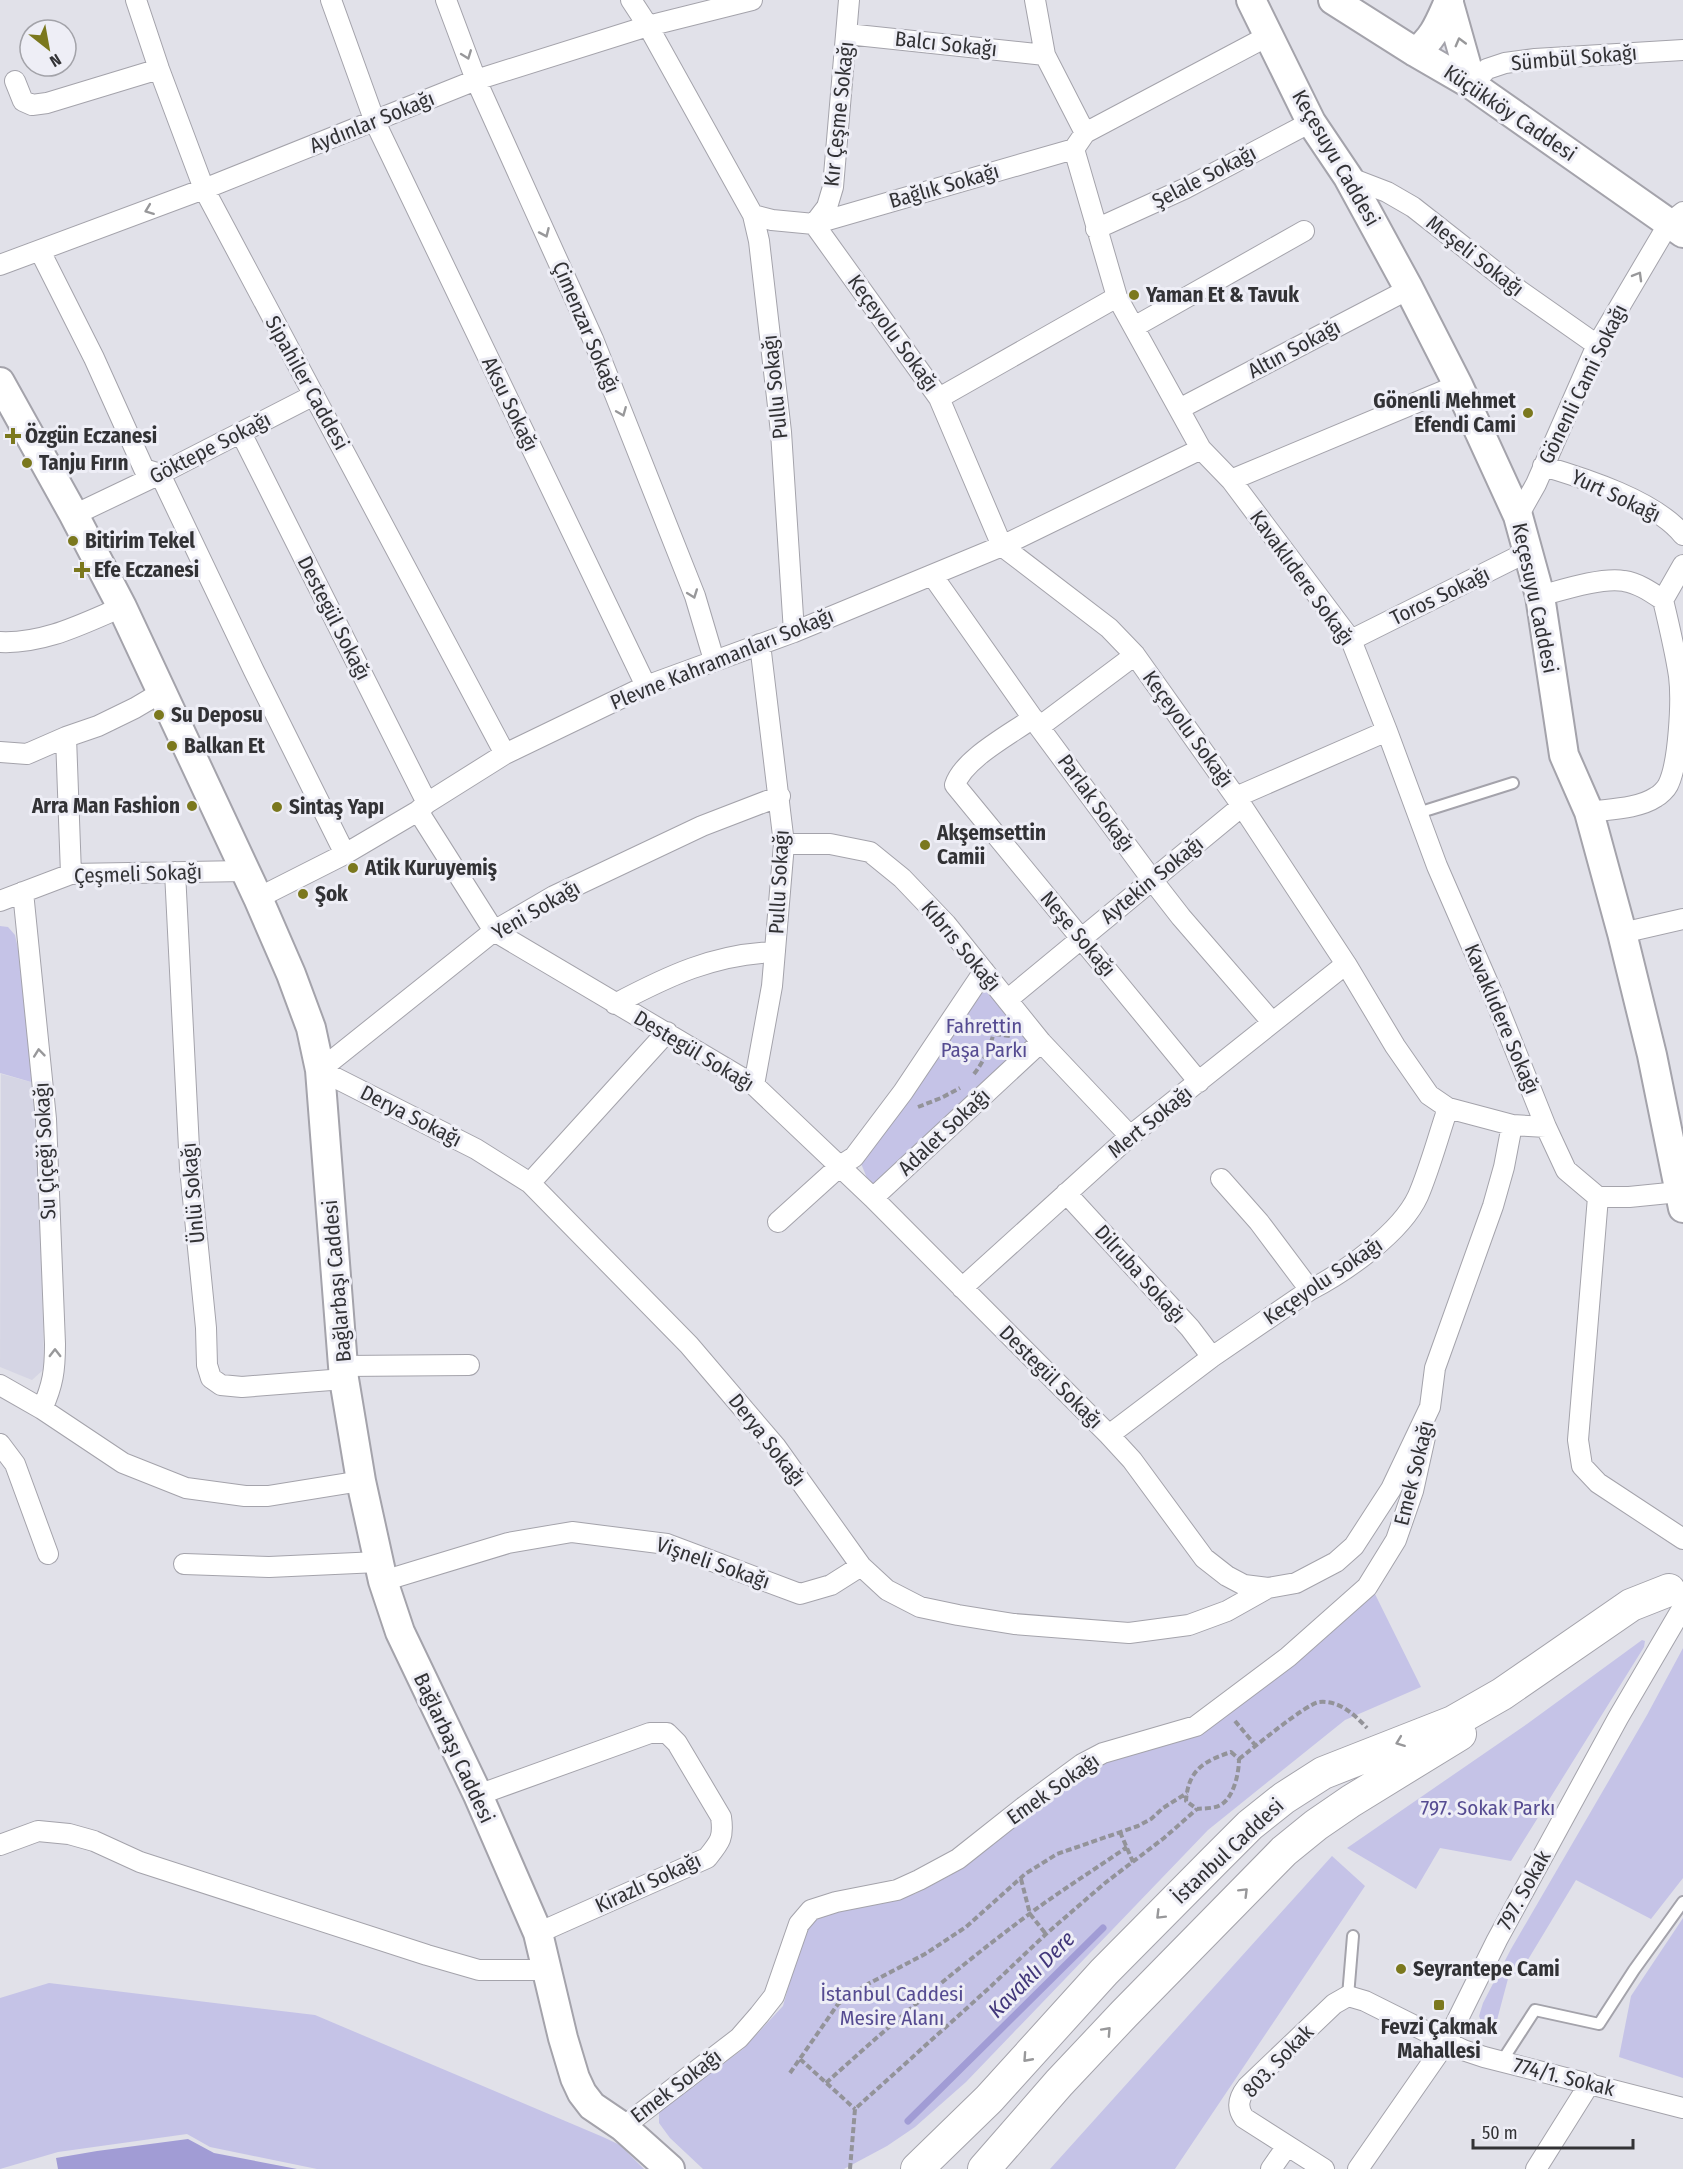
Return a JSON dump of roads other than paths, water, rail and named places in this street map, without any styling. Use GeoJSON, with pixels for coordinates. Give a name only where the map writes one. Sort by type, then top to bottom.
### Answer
{"type":"FeatureCollection","features":[{"type":"Feature","properties":{"kind":"main road","name":"İstanbul Caddesi"},"geometry":{"type":"LineString","coordinates":[[917,2169],[989,2099],[1104,1972],[1250,1825],[1284,1798],[1323,1773],[1453,1722],[1502,1694],[1631,1605],[1679,1601]]}},
{"type":"Feature","properties":{"kind":"main road","name":"İstanbul Caddesi"},"geometry":{"type":"LineString","coordinates":[[984,2169],[1059,2083],[1124,2014],[1284,1851],[1350,1801],[1679,1601]]}},
{"type":"Feature","properties":{"kind":"street","name":"Sipahiler Caddesi"},"geometry":{"type":"LineString","coordinates":[[136,0],[204,189],[505,754]]}},
{"type":"Feature","properties":{"kind":"street","name":"Aksu Sokağı"},"geometry":{"type":"LineString","coordinates":[[331,0],[375,122],[646,686]]}},
{"type":"Feature","properties":{"kind":"street","name":"Çimenzar Sokağı"},"geometry":{"type":"LineString","coordinates":[[446,0],[476,80],[593,339],[694,596],[714,660]]}},
{"type":"Feature","properties":{"kind":"street"},"geometry":{"type":"LineString","coordinates":[[631,0],[648,26],[753,215],[772,220],[814,224]]}},
{"type":"Feature","properties":{"kind":"street","name":"Aydınlar Sokağı"},"geometry":{"type":"LineString","coordinates":[[0,265],[204,189],[476,80],[648,26],[752,0]]}},
{"type":"Feature","properties":{"kind":"street","name":"Kır Çeşme Sokağı"},"geometry":{"type":"LineString","coordinates":[[814,224],[827,207],[833,187],[849,0]]}},
{"type":"Feature","properties":{"kind":"street","name":"Kavaklıdere Sokağı"},"geometry":{"type":"LineString","coordinates":[[1035,0],[1045,55],[1080,141],[1096,229],[1117,297],[1201,449],[1231,480],[1351,640],[1388,731],[1437,866],[1494,997],[1546,1127],[1566,1170],[1598,1197]]}},
{"type":"Feature","properties":{"kind":"street","name":"Küçükköy Caddesi"},"geometry":{"type":"LineString","coordinates":[[1333,0],[1472,85],[1678,223]]}},
{"type":"Feature","properties":{"kind":"street"},"geometry":{"type":"LineString","coordinates":[[1415,52],[1435,33],[1448,0]]}},
{"type":"Feature","properties":{"kind":"street"},"geometry":{"type":"LineString","coordinates":[[1448,0],[1472,85]]}},
{"type":"Feature","properties":{"kind":"street","name":"Keçesuyu Caddesi"},"geometry":{"type":"LineString","coordinates":[[1263,13],[1311,122],[1348,177],[1409,289],[1458,385],[1518,516],[1540,596],[1564,755],[1589,812],[1652,1055],[1675,1134],[1681,1200]]}},
{"type":"Feature","properties":{"kind":"street","name":"Bağlık Sokağı"},"geometry":{"type":"LineString","coordinates":[[814,224],[1080,141],[1263,13]]}},
{"type":"Feature","properties":{"kind":"street","name":"Balcı Sokağı"},"geometry":{"type":"LineString","coordinates":[[847,34],[1045,55]]}},
{"type":"Feature","properties":{"kind":"street","name":"Sümbül Sokağı"},"geometry":{"type":"LineString","coordinates":[[1472,85],[1487,69],[1505,63],[1535,59],[1683,50]]}},
{"type":"Feature","properties":{"kind":"street"},"geometry":{"type":"LineString","coordinates":[[15,81],[23,101],[32,105],[47,103],[159,69]]}},
{"type":"Feature","properties":{"kind":"street","name":"Şelale Sokağı"},"geometry":{"type":"LineString","coordinates":[[1096,229],[1184,189],[1311,122]]}},
{"type":"Feature","properties":{"kind":"street","name":"Meşeli Sokağı"},"geometry":{"type":"LineString","coordinates":[[1348,177],[1387,192],[1413,207],[1520,291],[1597,345]]}},
{"type":"Feature","properties":{"kind":"street","name":"Pullu Sokağı"},"geometry":{"type":"LineString","coordinates":[[753,215],[759,241],[781,432],[794,632]]}},
{"type":"Feature","properties":{"kind":"street","name":"Gönenli Cami Sokağı"},"geometry":{"type":"LineString","coordinates":[[1518,516],[1597,345],[1678,223]]}},
{"type":"Feature","properties":{"kind":"street","name":"Keçeyolu Sokağı"},"geometry":{"type":"LineString","coordinates":[[814,224],[939,398],[1002,546],[1109,627],[1135,655],[1239,801],[1346,964],[1395,1046],[1429,1095],[1448,1108],[1417,1198],[1389,1236],[1324,1283],[1310,1290],[1212,1357],[1109,1436]]}},
{"type":"Feature","properties":{"kind":"street"},"geometry":{"type":"LineString","coordinates":[[1134,327],[1304,231]]}},
{"type":"Feature","properties":{"kind":"street"},"geometry":{"type":"LineString","coordinates":[[40,251],[94,358],[144,470],[160,474],[345,854]]}},
{"type":"Feature","properties":{"kind":"street","name":"Altın Sokağı"},"geometry":{"type":"LineString","coordinates":[[1179,409],[1409,289]]}},
{"type":"Feature","properties":{"kind":"street"},"geometry":{"type":"LineString","coordinates":[[939,398],[1117,297]]}},
{"type":"Feature","properties":{"kind":"street","name":"Bağlarbaşı Caddesi"},"geometry":{"type":"LineString","coordinates":[[0,382],[122,607],[258,898],[291,974],[311,1028],[320,1070],[344,1372],[380,1571],[399,1632],[478,1795],[538,1933],[563,2038],[582,2093],[592,2106],[623,2127],[670,2169]]}},
{"type":"Feature","properties":{"kind":"street"},"geometry":{"type":"LineString","coordinates":[[1231,480],[1458,385]]}},
{"type":"Feature","properties":{"kind":"street","name":"Göktepe Sokağı"},"geometry":{"type":"LineString","coordinates":[[74,515],[314,395]]}},
{"type":"Feature","properties":{"kind":"street","name":"Destegül Sokağı"},"geometry":{"type":"LineString","coordinates":[[241,433],[423,807],[494,931],[754,1085],[873,1198],[1109,1436],[1132,1460],[1204,1558],[1227,1576],[1244,1584],[1268,1588],[1296,1583],[1319,1572],[1336,1562],[1354,1546],[1391,1489],[1430,1407],[1435,1368],[1493,1206],[1504,1167],[1512,1125]]}},
{"type":"Feature","properties":{"kind":"street","name":"Plevne Kahramanları Sokağı"},"geometry":{"type":"LineString","coordinates":[[258,898],[345,854],[505,754],[646,686],[794,632],[1002,546],[1201,449]]}},
{"type":"Feature","properties":{"kind":"street","name":"Yurt Sokağı"},"geometry":{"type":"LineString","coordinates":[[1543,466],[1591,480],[1640,503],[1676,526],[1683,535]]}},
{"type":"Feature","properties":{"kind":"street","name":"Toros Sokağı"},"geometry":{"type":"LineString","coordinates":[[1351,640],[1529,551]]}},
{"type":"Feature","properties":{"kind":"street"},"geometry":{"type":"LineString","coordinates":[[1589,812],[1638,804],[1654,798],[1668,786],[1678,770],[1676,755],[1681,678],[1663,600],[1683,565]]}},
{"type":"Feature","properties":{"kind":"street","name":"Parlak Sokağı"},"geometry":{"type":"LineString","coordinates":[[932,575],[1036,722],[1181,917],[1272,1022]]}},
{"type":"Feature","properties":{"kind":"street"},"geometry":{"type":"LineString","coordinates":[[1540,596],[1578,586],[1624,581],[1648,590],[1663,600]]}},
{"type":"Feature","properties":{"kind":"street"},"geometry":{"type":"LineString","coordinates":[[0,642],[18,643],[54,636],[122,607]]}},
{"type":"Feature","properties":{"kind":"street","name":"Pullu Sokağı"},"geometry":{"type":"LineString","coordinates":[[754,1085],[772,986],[784,844],[760,644]]}},
{"type":"Feature","properties":{"kind":"street"},"geometry":{"type":"LineString","coordinates":[[1036,722],[1135,655]]}},
{"type":"Feature","properties":{"kind":"street"},"geometry":{"type":"LineString","coordinates":[[0,752],[27,754],[98,726],[162,692]]}},
{"type":"Feature","properties":{"kind":"street","name":"Neşe Sokağı"},"geometry":{"type":"LineString","coordinates":[[1036,722],[968,763],[958,775],[955,785],[1199,1082]]}},
{"type":"Feature","properties":{"kind":"street","name":"Aytekin Sokağı"},"geometry":{"type":"LineString","coordinates":[[1003,995],[1153,880],[1239,801],[1388,731]]}},
{"type":"Feature","properties":{"kind":"street"},"geometry":{"type":"LineString","coordinates":[[66,737],[70,874]]}},
{"type":"Feature","properties":{"kind":"street","name":"Yeni Sokağı"},"geometry":{"type":"LineString","coordinates":[[320,1070],[494,931],[554,896],[691,831],[780,796]]}},
{"type":"Feature","properties":{"kind":"street","name":"Kıbrıs Sokağı"},"geometry":{"type":"LineString","coordinates":[[784,844],[830,844],[870,852],[902,878],[939,916],[1041,1042],[1130,1136]]}},
{"type":"Feature","properties":{"kind":"street","name":"Çeşmeli Sokağı"},"geometry":{"type":"LineString","coordinates":[[0,901],[70,874],[245,871]]}},
{"type":"Feature","properties":{"kind":"street","name":"Ünlü Sokağı"},"geometry":{"type":"LineString","coordinates":[[175,872],[190,1168],[206,1328],[207,1365],[211,1378],[221,1385],[242,1387],[344,1372]]}},
{"type":"Feature","properties":{"kind":"street","name":"Su Çiçeği Sokağı"},"geometry":{"type":"LineString","coordinates":[[23,892],[46,1119],[56,1344],[55,1371],[51,1389],[42,1409]]}},
{"type":"Feature","properties":{"kind":"street"},"geometry":{"type":"LineString","coordinates":[[1622,933],[1683,919]]}},
{"type":"Feature","properties":{"kind":"street"},"geometry":{"type":"LineString","coordinates":[[615,1004],[662,979],[703,963],[751,953],[775,952]]}},
{"type":"Feature","properties":{"kind":"street","name":"Mert Sokağı"},"geometry":{"type":"LineString","coordinates":[[962,1288],[1130,1136],[1346,964]]}},
{"type":"Feature","properties":{"kind":"street"},"geometry":{"type":"LineString","coordinates":[[778,1222],[840,1166],[854,1157],[903,1092],[984,971]]}},
{"type":"Feature","properties":{"kind":"street"},"geometry":{"type":"LineString","coordinates":[[530,1183],[668,1032]]}},
{"type":"Feature","properties":{"kind":"street","name":"Adalet Sokağı"},"geometry":{"type":"LineString","coordinates":[[873,1198],[1041,1042]]}},
{"type":"Feature","properties":{"kind":"street","name":"Derya Sokağı"},"geometry":{"type":"LineString","coordinates":[[320,1070],[476,1149],[530,1183],[689,1345],[790,1464],[861,1566],[887,1590],[920,1607],[1014,1624],[1129,1633],[1189,1625],[1227,1611],[1268,1588]]}},
{"type":"Feature","properties":{"kind":"street"},"geometry":{"type":"LineString","coordinates":[[1448,1108],[1512,1125],[1546,1127]]}},
{"type":"Feature","properties":{"kind":"street"},"geometry":{"type":"LineString","coordinates":[[1221,1179],[1259,1222],[1310,1290]]}},
{"type":"Feature","properties":{"kind":"street","name":"Dilruba Sokağı"},"geometry":{"type":"LineString","coordinates":[[1066,1193],[1190,1328],[1212,1357]]}},
{"type":"Feature","properties":{"kind":"street"},"geometry":{"type":"LineString","coordinates":[[1681,1200],[1598,1197],[1578,1440],[1582,1466],[1598,1483],[1683,1539]]}},
{"type":"Feature","properties":{"kind":"street"},"geometry":{"type":"LineString","coordinates":[[344,1372],[469,1365]]}},
{"type":"Feature","properties":{"kind":"street"},"geometry":{"type":"LineString","coordinates":[[0,1389],[42,1409],[123,1463],[186,1488],[245,1496],[268,1496],[362,1481]]}},
{"type":"Feature","properties":{"kind":"street","name":"Emek Sokağı"},"geometry":{"type":"LineString","coordinates":[[623,2127],[739,2038],[759,2015],[774,1996],[799,1924],[811,1910],[897,1890],[919,1880],[958,1859],[1082,1764],[1103,1754],[1196,1726],[1288,1657],[1367,1587],[1396,1540],[1413,1491],[1430,1407]]}},
{"type":"Feature","properties":{"kind":"street"},"geometry":{"type":"LineString","coordinates":[[0,1444],[15,1464],[48,1554]]}},
{"type":"Feature","properties":{"kind":"street","name":"Vişneli Sokağı"},"geometry":{"type":"LineString","coordinates":[[184,1564],[380,1571],[572,1532],[667,1544],[800,1594],[831,1585],[861,1566]]}},
{"type":"Feature","properties":{"kind":"street","name":"797. Sokak"},"geometry":{"type":"LineString","coordinates":[[1358,2169],[1447,2041],[1497,1940],[1679,1601]]}},
{"type":"Feature","properties":{"kind":"street","name":"Kirazlı Sokağı"},"geometry":{"type":"LineString","coordinates":[[478,1795],[650,1733],[667,1733],[677,1743],[721,1816],[723,1830],[720,1841],[707,1858],[538,1933]]}},
{"type":"Feature","properties":{"kind":"street"},"geometry":{"type":"LineString","coordinates":[[0,1845],[38,1831],[69,1834],[94,1841],[140,1862],[479,1970],[547,1970]]}},
{"type":"Feature","properties":{"kind":"street","name":"774/1. Sokak"},"geometry":{"type":"LineString","coordinates":[[1348,1996],[1365,2001],[1463,2050],[1683,2108]]}},
{"type":"Feature","properties":{"kind":"street","name":"803. Sokak"},"geometry":{"type":"LineString","coordinates":[[1324,2169],[1244,2118],[1239,2110],[1241,2094],[1334,2004],[1348,1996]]}},
{"type":"Feature","properties":{"kind":"street"},"geometry":{"type":"LineString","coordinates":[[1536,2169],[1590,2083]]}},
{"type":"Feature","properties":{"kind":"street"},"geometry":{"type":"LineString","coordinates":[[1271,2169],[1287,2146]]}},
{"type":"Feature","properties":{"kind":"lane"},"geometry":{"type":"LineString","coordinates":[[1418,813],[1513,783]]}},
{"type":"Feature","properties":{"kind":"lane"},"geometry":{"type":"LineString","coordinates":[[1502,2061],[1535,2010],[1599,2024],[1683,1902]]}},
{"type":"Feature","properties":{"kind":"lane"},"geometry":{"type":"LineString","coordinates":[[1348,1996],[1353,1936]]}},
{"type":"Feature","properties":{"kind":"waterway","name":"Kavaklı Dere"},"geometry":{"type":"LineString","coordinates":[[908,2121],[1103,1928]]}},
{"type":"Feature","properties":{"kind":"place","name":"Yaman Et & Tavuk"},"geometry":{"type":"Point","coordinates":[1134,295]}},
{"type":"Feature","properties":{"kind":"place","name":"Gönenli Mehmet Efendi Cami"},"geometry":{"type":"Point","coordinates":[1528,413]}},
{"type":"Feature","properties":{"kind":"place","name":"Özgün Eczanesi"},"geometry":{"type":"Point","coordinates":[13,436]}},
{"type":"Feature","properties":{"kind":"place","name":"Tanju Fırın"},"geometry":{"type":"Point","coordinates":[27,463]}},
{"type":"Feature","properties":{"kind":"place","name":"Bitirim Tekel"},"geometry":{"type":"Point","coordinates":[73,541]}},
{"type":"Feature","properties":{"kind":"place","name":"Efe Eczanesi"},"geometry":{"type":"Point","coordinates":[82,570]}},
{"type":"Feature","properties":{"kind":"place","name":"Su Deposu"},"geometry":{"type":"Point","coordinates":[159,715]}},
{"type":"Feature","properties":{"kind":"place","name":"Balkan Et"},"geometry":{"type":"Point","coordinates":[172,746]}},
{"type":"Feature","properties":{"kind":"place","name":"Arra Man Fashion"},"geometry":{"type":"Point","coordinates":[192,806]}},
{"type":"Feature","properties":{"kind":"place","name":"Sintaş Yapı"},"geometry":{"type":"Point","coordinates":[277,807]}},
{"type":"Feature","properties":{"kind":"place","name":"Akşemsettin Camii"},"geometry":{"type":"Point","coordinates":[925,845]}},
{"type":"Feature","properties":{"kind":"place","name":"Atik Kuruyemiş"},"geometry":{"type":"Point","coordinates":[353,868]}},
{"type":"Feature","properties":{"kind":"place","name":"Şok"},"geometry":{"type":"Point","coordinates":[303,894]}},
{"type":"Feature","properties":{"kind":"place","name":"Seyrantepe Cami"},"geometry":{"type":"Point","coordinates":[1401,1969]}},
{"type":"Feature","properties":{"kind":"place","name":"Fevzi Çakmak Mahallesi"},"geometry":{"type":"Point","coordinates":[1439,2005]}},
{"type":"Feature","properties":{"kind":"park label","name":"Fahrettin Paşa Parkı"},"geometry":{"type":"Point","coordinates":[984,1038]}},
{"type":"Feature","properties":{"kind":"park label","name":"797. Sokak Parkı"},"geometry":{"type":"Point","coordinates":[1488,1808]}},
{"type":"Feature","properties":{"kind":"park label","name":"İstanbul Caddesi Mesire Alanı"},"geometry":{"type":"Point","coordinates":[892,2006]}}]}
